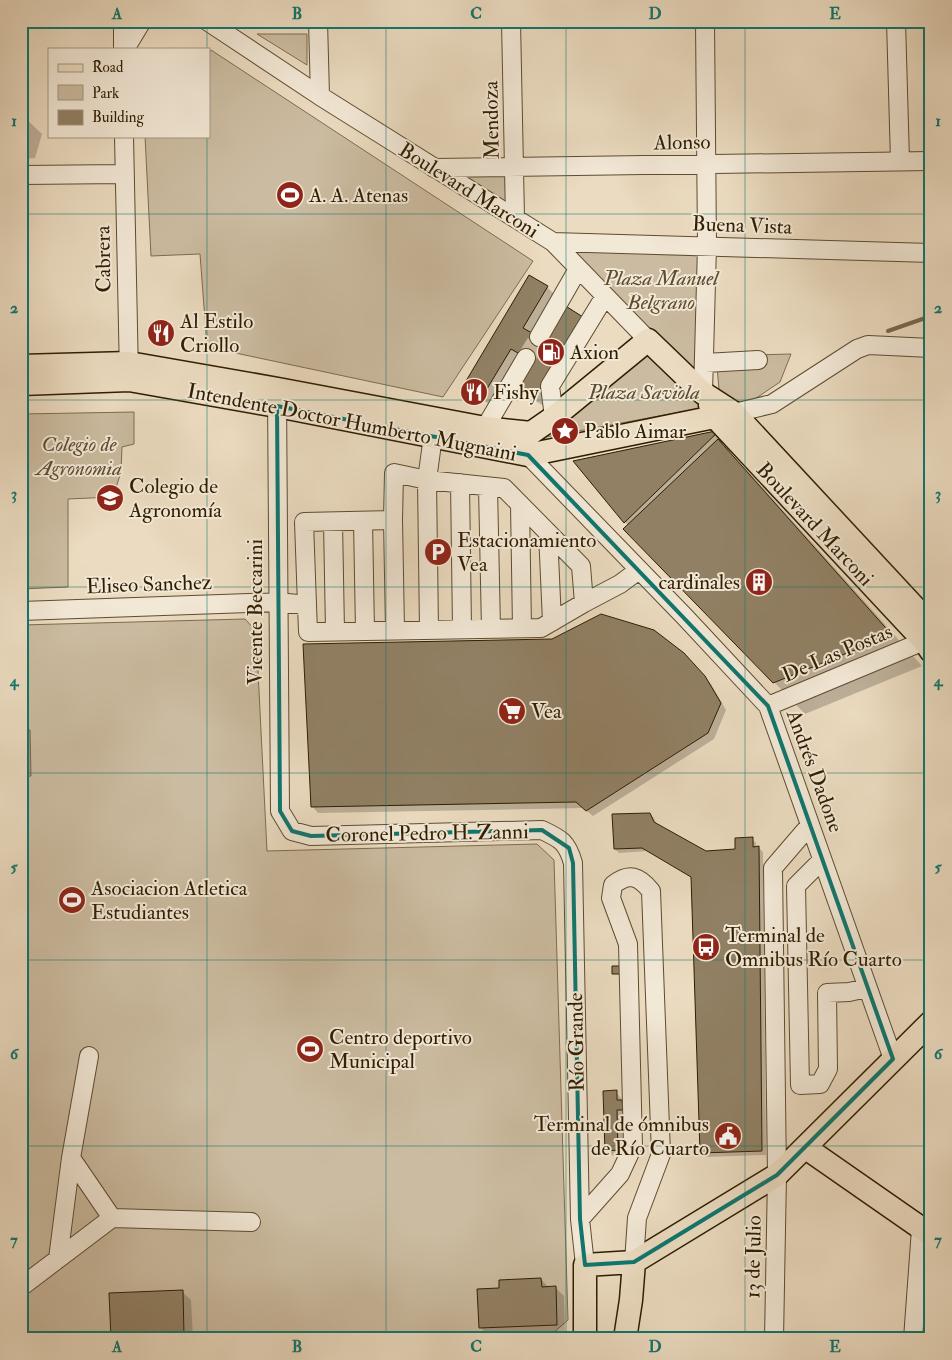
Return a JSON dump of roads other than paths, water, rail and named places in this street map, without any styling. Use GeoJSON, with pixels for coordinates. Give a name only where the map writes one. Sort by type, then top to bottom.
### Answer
{"type":"FeatureCollection","features":[{"type":"Feature","properties":{"kind":"main road","name":"Intendente Doctor Humberto Mugnaini"},"geometry":{"type":"LineString","coordinates":[[21,366],[129,372],[277,397],[485,428],[531,432],[554,417],[648,340]]}},
{"type":"Feature","properties":{"kind":"main road","name":"Boulevard Marconi"},"geometry":{"type":"LineString","coordinates":[[648,340],[725,415],[929,639]]}},
{"type":"Feature","properties":{"kind":"main road","name":"Intendente Doctor Humberto Mugnaini"},"geometry":{"type":"LineString","coordinates":[[21,384],[129,372]]}},
{"type":"Feature","properties":{"kind":"main road","name":"Intendente Doctor Humberto Mugnaini"},"geometry":{"type":"LineString","coordinates":[[277,397],[433,436],[528,455],[725,415]]}},
{"type":"Feature","properties":{"kind":"main road"},"geometry":{"type":"LineString","coordinates":[[585,1265],[634,1262],[777,1175],[931,1022]]}},
{"type":"Feature","properties":{"kind":"main road"},"geometry":{"type":"LineString","coordinates":[[806,1148],[926,1232]]}},
{"type":"Feature","properties":{"kind":"main road"},"geometry":{"type":"LineString","coordinates":[[622,1335],[631,1300],[634,1262]]}},
{"type":"Feature","properties":{"kind":"main road","name":"Río Grande"},"geometry":{"type":"LineString","coordinates":[[585,1265],[585,1339]]}},
{"type":"Feature","properties":{"kind":"street"},"geometry":{"type":"LineString","coordinates":[[123,21],[124,48]]}},
{"type":"Feature","properties":{"kind":"street"},"geometry":{"type":"LineString","coordinates":[[125,48],[142,21]]}},
{"type":"Feature","properties":{"kind":"street","name":"Boulevard Marconi"},"geometry":{"type":"LineString","coordinates":[[207,21],[320,96],[553,242],[648,340]]}},
{"type":"Feature","properties":{"kind":"street"},"geometry":{"type":"LineString","coordinates":[[318,21],[320,96]]}},
{"type":"Feature","properties":{"kind":"street","name":"Mendoza"},"geometry":{"type":"LineString","coordinates":[[511,21],[515,218]]}},
{"type":"Feature","properties":{"kind":"street"},"geometry":{"type":"LineString","coordinates":[[703,393],[707,246],[704,21]]}},
{"type":"Feature","properties":{"kind":"street"},"geometry":{"type":"LineString","coordinates":[[896,21],[900,161]]}},
{"type":"Feature","properties":{"kind":"street","name":"Cabrera"},"geometry":{"type":"LineString","coordinates":[[124,138],[129,372]]}},
{"type":"Feature","properties":{"kind":"street","name":"Alonso"},"geometry":{"type":"LineString","coordinates":[[433,168],[931,161]]}},
{"type":"Feature","properties":{"kind":"street"},"geometry":{"type":"LineString","coordinates":[[21,175],[124,174]]}},
{"type":"Feature","properties":{"kind":"street","name":"Buena Vista"},"geometry":{"type":"LineString","coordinates":[[553,242],[931,253]]}},
{"type":"Feature","properties":{"kind":"street"},"geometry":{"type":"LineString","coordinates":[[539,337],[578,269]]}},
{"type":"Feature","properties":{"kind":"street"},"geometry":{"type":"LineString","coordinates":[[554,417],[550,386],[605,296]]}},
{"type":"Feature","properties":{"kind":"street","name":"Intendente Doctor Humberto Mugnaini"},"geometry":{"type":"LineString","coordinates":[[725,415],[772,404],[857,349],[868,345],[931,348]]}},
{"type":"Feature","properties":{"kind":"street"},"geometry":{"type":"LineString","coordinates":[[485,428],[526,358]]}},
{"type":"Feature","properties":{"kind":"street"},"geometry":{"type":"LineString","coordinates":[[704,363],[758,360]]}},
{"type":"Feature","properties":{"kind":"street","name":"Vicente Beccarini"},"geometry":{"type":"LineString","coordinates":[[277,397],[280,811],[292,831]]}},
{"type":"Feature","properties":{"kind":"street"},"geometry":{"type":"LineString","coordinates":[[528,455],[531,432]]}},
{"type":"Feature","properties":{"kind":"street"},"geometry":{"type":"LineString","coordinates":[[430,630],[427,480],[433,436]]}},
{"type":"Feature","properties":{"kind":"street","name":"Andrés Dadone"},"geometry":{"type":"LineString","coordinates":[[528,455],[685,617],[768,706],[893,1059]]}},
{"type":"Feature","properties":{"kind":"street"},"geometry":{"type":"LineString","coordinates":[[395,630],[394,473],[427,480],[504,488],[581,566],[584,602]]}},
{"type":"Feature","properties":{"kind":"street"},"geometry":{"type":"LineString","coordinates":[[460,483],[462,629]]}},
{"type":"Feature","properties":{"kind":"street"},"geometry":{"type":"LineString","coordinates":[[488,487],[491,629]]}},
{"type":"Feature","properties":{"kind":"street"},"geometry":{"type":"LineString","coordinates":[[520,504],[522,628]]}},
{"type":"Feature","properties":{"kind":"street"},"geometry":{"type":"LineString","coordinates":[[393,520],[304,522],[308,632],[542,628],[584,602],[620,584],[639,570]]}},
{"type":"Feature","properties":{"kind":"street"},"geometry":{"type":"LineString","coordinates":[[363,521],[365,631]]}},
{"type":"Feature","properties":{"kind":"street"},"geometry":{"type":"LineString","coordinates":[[333,522],[335,631]]}},
{"type":"Feature","properties":{"kind":"street"},"geometry":{"type":"LineString","coordinates":[[548,533],[552,622]]}},
{"type":"Feature","properties":{"kind":"street","name":"Eliseo Sanchez"},"geometry":{"type":"LineString","coordinates":[[21,610],[278,602],[307,605]]}},
{"type":"Feature","properties":{"kind":"street","name":"De Las Postas"},"geometry":{"type":"LineString","coordinates":[[768,706],[929,639]]}},
{"type":"Feature","properties":{"kind":"street","name":"13 de Julio"},"geometry":{"type":"LineString","coordinates":[[774,1339],[777,1175],[773,868],[810,825]]}},
{"type":"Feature","properties":{"kind":"street","name":"Coronel Pedro H. Zanni"},"geometry":{"type":"LineString","coordinates":[[292,831],[310,836],[542,830],[560,839]]}},
{"type":"Feature","properties":{"kind":"street","name":"Río Grande"},"geometry":{"type":"LineString","coordinates":[[560,839],[569,848],[573,863],[580,1219],[585,1265]]}},
{"type":"Feature","properties":{"kind":"street"},"geometry":{"type":"LineString","coordinates":[[822,860],[796,886],[800,1084],[820,1084],[828,1069],[827,993],[849,992],[867,988]]}},
{"type":"Feature","properties":{"kind":"street"},"geometry":{"type":"LineString","coordinates":[[580,1219],[620,1174],[633,1146],[628,944],[610,898],[613,885],[621,878],[630,877],[642,880],[651,891],[661,1154],[637,1218],[634,1262]]}},
{"type":"Feature","properties":{"kind":"street"},"geometry":{"type":"LineString","coordinates":[[58,1260],[71,1158],[89,1056]]}},
{"type":"Feature","properties":{"kind":"street"},"geometry":{"type":"LineString","coordinates":[[71,1158],[112,1218]]}},
{"type":"Feature","properties":{"kind":"street"},"geometry":{"type":"LineString","coordinates":[[64,1207],[82,1195],[97,1196]]}},
{"type":"Feature","properties":{"kind":"street"},"geometry":{"type":"LineString","coordinates":[[64,1207],[75,1226],[97,1230]]}},
{"type":"Feature","properties":{"kind":"street"},"geometry":{"type":"LineString","coordinates":[[21,1287],[112,1218],[250,1222]]}},
{"type":"Feature","properties":{"kind":"street"},"geometry":{"type":"LineString","coordinates":[[913,1339],[926,1232]]}},
{"type":"Feature","properties":{"kind":"waterway"},"geometry":{"type":"LineString","coordinates":[[888,331],[931,316]]}},
{"type":"Feature","properties":{"kind":"tunnel"},"geometry":{"type":"LineString","coordinates":[[526,358],[539,337]]}},
{"type":"Feature","properties":{"kind":"place","name":"A. A. Atenas"},"geometry":{"type":"Point","coordinates":[290,195]}},
{"type":"Feature","properties":{"kind":"place","name":"Al Estilo Criollo"},"geometry":{"type":"Point","coordinates":[161,333]}},
{"type":"Feature","properties":{"kind":"place","name":"Axion"},"geometry":{"type":"Point","coordinates":[551,352]}},
{"type":"Feature","properties":{"kind":"place","name":"Fishy"},"geometry":{"type":"Point","coordinates":[474,392]}},
{"type":"Feature","properties":{"kind":"place","name":"Pablo Aimar"},"geometry":{"type":"Point","coordinates":[565,431]}},
{"type":"Feature","properties":{"kind":"place","name":"Colegio de Agronomía"},"geometry":{"type":"Point","coordinates":[110,498]}},
{"type":"Feature","properties":{"kind":"place","name":"Estacionamiento Vea"},"geometry":{"type":"Point","coordinates":[438,552]}},
{"type":"Feature","properties":{"kind":"place","name":"cardinales"},"geometry":{"type":"Point","coordinates":[759,582]}},
{"type":"Feature","properties":{"kind":"place","name":"Vea"},"geometry":{"type":"Point","coordinates":[512,711]}},
{"type":"Feature","properties":{"kind":"place","name":"Asociacion Atletica Estudiantes"},"geometry":{"type":"Point","coordinates":[72,900]}},
{"type":"Feature","properties":{"kind":"place","name":"Terminal de Omnibus Río Cuarto"},"geometry":{"type":"Point","coordinates":[706,947]}},
{"type":"Feature","properties":{"kind":"place","name":"Centro deportivo Municipal"},"geometry":{"type":"Point","coordinates":[310,1049]}},
{"type":"Feature","properties":{"kind":"place","name":"Terminal de ómnibus de Río Cuarto"},"geometry":{"type":"Point","coordinates":[728,1136]}},
{"type":"Feature","properties":{"kind":"park label","name":"Plaza Manuel Belgrano"},"geometry":{"type":"Point","coordinates":[661,290]}},
{"type":"Feature","properties":{"kind":"park label","name":"Plaza Saviola"},"geometry":{"type":"Point","coordinates":[644,392]}},
{"type":"Feature","properties":{"kind":"park label","name":"Colegio de Agronomia"},"geometry":{"type":"Point","coordinates":[79,456]}}]}
